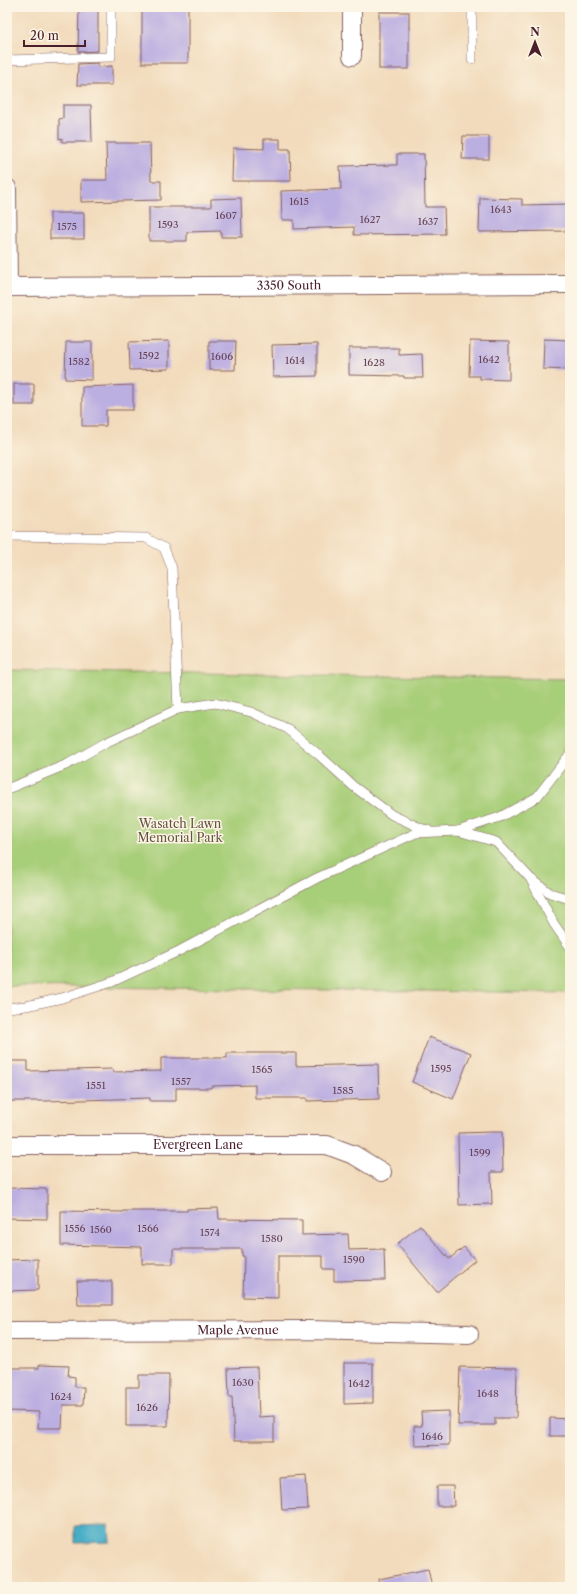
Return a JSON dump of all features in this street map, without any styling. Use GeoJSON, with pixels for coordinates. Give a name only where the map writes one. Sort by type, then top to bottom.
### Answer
{"type":"FeatureCollection","features":[{"type":"Feature","properties":{"kind":"street"},"geometry":{"type":"LineString","coordinates":[[352,7],[352,56]]}},
{"type":"Feature","properties":{"kind":"street"},"geometry":{"type":"LineString","coordinates":[[7,188],[8,287]]}},
{"type":"Feature","properties":{"kind":"street","name":"3350 South"},"geometry":{"type":"LineString","coordinates":[[8,287],[570,284]]}},
{"type":"Feature","properties":{"kind":"street","name":"Evergreen Lane"},"geometry":{"type":"LineString","coordinates":[[7,1145],[327,1145],[354,1155],[382,1172]]}},
{"type":"Feature","properties":{"kind":"street","name":"Maple Avenue"},"geometry":{"type":"LineString","coordinates":[[7,1331],[308,1330],[469,1334]]}},
{"type":"Feature","properties":{"kind":"lane"},"geometry":{"type":"LineString","coordinates":[[7,60],[111,57],[111,7]]}},
{"type":"Feature","properties":{"kind":"lane"},"geometry":{"type":"LineString","coordinates":[[472,7],[472,59]]}},
{"type":"Feature","properties":{"kind":"lane"},"geometry":{"type":"LineString","coordinates":[[7,536],[146,538],[164,548],[172,568],[178,709]]}},
{"type":"Feature","properties":{"kind":"lane"},"geometry":{"type":"LineString","coordinates":[[7,789],[68,764],[105,743],[178,709],[215,703],[257,714],[288,729],[320,755],[353,786],[392,815],[423,829],[440,832]]}},
{"type":"Feature","properties":{"kind":"lane"},"geometry":{"type":"LineString","coordinates":[[7,1008],[26,1006],[62,998],[112,982],[179,951],[317,878],[416,833],[458,831],[500,817],[537,797],[570,754]]}},
{"type":"Feature","properties":{"kind":"lane"},"geometry":{"type":"LineString","coordinates":[[458,831],[496,842],[530,878],[550,893],[570,899]]}},
{"type":"Feature","properties":{"kind":"lane"},"geometry":{"type":"LineString","coordinates":[[530,878],[554,924],[570,947]]}},
{"type":"Feature","properties":{"kind":"green space","name":"Wasatch Lawn Memorial Park"},"geometry":{"type":"Polygon","coordinates":[[[7,670],[570,679],[570,993],[7,986],[7,670]]]}},
{"type":"Feature","properties":{"kind":"water"},"geometry":{"type":"Polygon","coordinates":[[[109,1525],[110,1542],[75,1543],[75,1526],[109,1525]]]}},
{"type":"Feature","properties":{"kind":"building"},"geometry":{"type":"Polygon","coordinates":[[[79,7],[98,7],[98,51],[78,52],[79,7]]]}},
{"type":"Feature","properties":{"kind":"building"},"geometry":{"type":"Polygon","coordinates":[[[142,7],[188,7],[188,63],[142,63],[142,7]]]}},
{"type":"Feature","properties":{"kind":"building"},"geometry":{"type":"Polygon","coordinates":[[[379,12],[409,12],[409,69],[379,69],[379,12]]]}},
{"type":"Feature","properties":{"kind":"building"},"geometry":{"type":"Polygon","coordinates":[[[98,63],[98,67],[112,66],[112,85],[77,85],[78,64],[98,63]]]}},
{"type":"Feature","properties":{"kind":"building"},"geometry":{"type":"Polygon","coordinates":[[[63,105],[91,105],[92,142],[62,142],[62,138],[59,139],[59,119],[63,118],[63,105]]]}},
{"type":"Feature","properties":{"kind":"building"},"geometry":{"type":"Polygon","coordinates":[[[463,136],[489,136],[489,159],[462,159],[463,136]]]}},
{"type":"Feature","properties":{"kind":"building"},"geometry":{"type":"Polygon","coordinates":[[[264,139],[280,139],[280,149],[290,149],[291,181],[232,181],[233,148],[264,149],[264,139]]]}},
{"type":"Feature","properties":{"kind":"building"},"geometry":{"type":"Polygon","coordinates":[[[106,143],[150,143],[151,181],[161,181],[161,200],[81,202],[81,180],[107,180],[106,143]]]}},
{"type":"Feature","properties":{"kind":"building"},"geometry":{"type":"Polygon","coordinates":[[[397,154],[424,154],[425,207],[444,207],[445,234],[354,235],[354,227],[294,229],[294,220],[282,220],[281,191],[341,189],[340,166],[397,165],[397,154]]]}},
{"type":"Feature","properties":{"kind":"building"},"geometry":{"type":"Polygon","coordinates":[[[241,198],[242,237],[221,237],[221,231],[187,232],[187,241],[149,241],[149,207],[211,207],[211,199],[241,198]]]}},
{"type":"Feature","properties":{"kind":"building"},"geometry":{"type":"Polygon","coordinates":[[[480,198],[522,199],[522,205],[570,204],[570,231],[479,232],[480,198]]]}},
{"type":"Feature","properties":{"kind":"building"},"geometry":{"type":"Polygon","coordinates":[[[50,213],[84,213],[84,239],[50,239],[50,213]]]}},
{"type":"Feature","properties":{"kind":"building"},"geometry":{"type":"Polygon","coordinates":[[[544,339],[570,340],[570,370],[543,369],[544,339]]]}},
{"type":"Feature","properties":{"kind":"building"},"geometry":{"type":"Polygon","coordinates":[[[169,341],[169,369],[130,370],[129,342],[169,341]]]}},
{"type":"Feature","properties":{"kind":"building"},"geometry":{"type":"Polygon","coordinates":[[[209,341],[236,341],[235,370],[209,370],[209,341]]]}},
{"type":"Feature","properties":{"kind":"building"},"geometry":{"type":"Polygon","coordinates":[[[470,341],[509,342],[509,380],[480,379],[480,376],[469,376],[470,341]]]}},
{"type":"Feature","properties":{"kind":"building"},"geometry":{"type":"Polygon","coordinates":[[[66,342],[92,342],[92,380],[65,379],[66,342]]]}},
{"type":"Feature","properties":{"kind":"building"},"geometry":{"type":"Polygon","coordinates":[[[317,344],[317,376],[273,377],[272,345],[317,344]]]}},
{"type":"Feature","properties":{"kind":"building"},"geometry":{"type":"Polygon","coordinates":[[[349,348],[399,348],[399,355],[422,354],[423,378],[404,378],[404,376],[349,375],[349,348]]]}},
{"type":"Feature","properties":{"kind":"building"},"geometry":{"type":"Polygon","coordinates":[[[14,384],[34,384],[34,405],[14,405],[14,384]]]}},
{"type":"Feature","properties":{"kind":"building"},"geometry":{"type":"Polygon","coordinates":[[[133,385],[133,410],[106,410],[106,426],[82,426],[82,387],[133,385]]]}},
{"type":"Feature","properties":{"kind":"building"},"geometry":{"type":"Polygon","coordinates":[[[429,1037],[471,1053],[453,1099],[412,1082],[429,1037]]]}},
{"type":"Feature","properties":{"kind":"building"},"geometry":{"type":"Polygon","coordinates":[[[227,1053],[296,1053],[296,1066],[378,1064],[379,1099],[307,1101],[307,1098],[255,1098],[255,1085],[211,1086],[211,1088],[176,1088],[176,1101],[150,1101],[150,1098],[7,1101],[7,1061],[28,1061],[28,1071],[113,1069],[113,1072],[161,1071],[161,1058],[227,1058],[227,1053]]]}},
{"type":"Feature","properties":{"kind":"building"},"geometry":{"type":"Polygon","coordinates":[[[502,1132],[503,1172],[491,1172],[492,1204],[459,1205],[458,1133],[502,1132]]]}},
{"type":"Feature","properties":{"kind":"building"},"geometry":{"type":"Polygon","coordinates":[[[7,1188],[47,1189],[47,1219],[7,1218],[7,1188]]]}},
{"type":"Feature","properties":{"kind":"building"},"geometry":{"type":"Polygon","coordinates":[[[218,1208],[219,1219],[302,1220],[302,1235],[348,1234],[349,1250],[384,1249],[385,1280],[334,1281],[334,1269],[323,1269],[323,1256],[278,1256],[278,1298],[243,1297],[244,1256],[242,1256],[242,1249],[173,1249],[173,1264],[142,1264],[142,1247],[61,1245],[61,1211],[187,1211],[187,1209],[218,1208]]]}},
{"type":"Feature","properties":{"kind":"building"},"geometry":{"type":"Polygon","coordinates":[[[420,1225],[449,1259],[464,1247],[475,1260],[437,1292],[397,1244],[420,1225]]]}},
{"type":"Feature","properties":{"kind":"building"},"geometry":{"type":"Polygon","coordinates":[[[38,1259],[38,1290],[7,1291],[7,1260],[38,1259]]]}},
{"type":"Feature","properties":{"kind":"building"},"geometry":{"type":"Polygon","coordinates":[[[77,1281],[112,1281],[112,1305],[78,1305],[77,1281]]]}},
{"type":"Feature","properties":{"kind":"building"},"geometry":{"type":"Polygon","coordinates":[[[344,1363],[373,1363],[373,1403],[344,1404],[344,1363]]]}},
{"type":"Feature","properties":{"kind":"building"},"geometry":{"type":"Polygon","coordinates":[[[39,1365],[69,1366],[68,1376],[75,1377],[75,1387],[84,1387],[83,1405],[63,1405],[62,1428],[38,1428],[39,1412],[7,1411],[7,1368],[39,1368],[39,1365]]]}},
{"type":"Feature","properties":{"kind":"building"},"geometry":{"type":"Polygon","coordinates":[[[257,1367],[259,1417],[274,1416],[274,1441],[234,1441],[232,1397],[229,1397],[228,1368],[257,1367]]]}},
{"type":"Feature","properties":{"kind":"building"},"geometry":{"type":"Polygon","coordinates":[[[460,1367],[517,1368],[516,1418],[495,1418],[495,1425],[458,1425],[460,1367]]]}},
{"type":"Feature","properties":{"kind":"building"},"geometry":{"type":"Polygon","coordinates":[[[139,1375],[169,1375],[168,1426],[126,1426],[126,1387],[139,1387],[139,1375]]]}},
{"type":"Feature","properties":{"kind":"building"},"geometry":{"type":"Polygon","coordinates":[[[449,1411],[449,1445],[415,1446],[414,1426],[422,1426],[421,1412],[449,1411]]]}},
{"type":"Feature","properties":{"kind":"building"},"geometry":{"type":"Polygon","coordinates":[[[550,1418],[570,1419],[570,1436],[550,1436],[550,1418]]]}},
{"type":"Feature","properties":{"kind":"building"},"geometry":{"type":"Polygon","coordinates":[[[306,1476],[308,1509],[282,1510],[280,1478],[306,1476]]]}},
{"type":"Feature","properties":{"kind":"building"},"geometry":{"type":"Polygon","coordinates":[[[437,1486],[453,1486],[454,1506],[437,1506],[437,1486]]]}},
{"type":"Feature","properties":{"kind":"building"},"geometry":{"type":"Polygon","coordinates":[[[428,1569],[432,1587],[380,1587],[379,1579],[428,1569]]]}}]}
